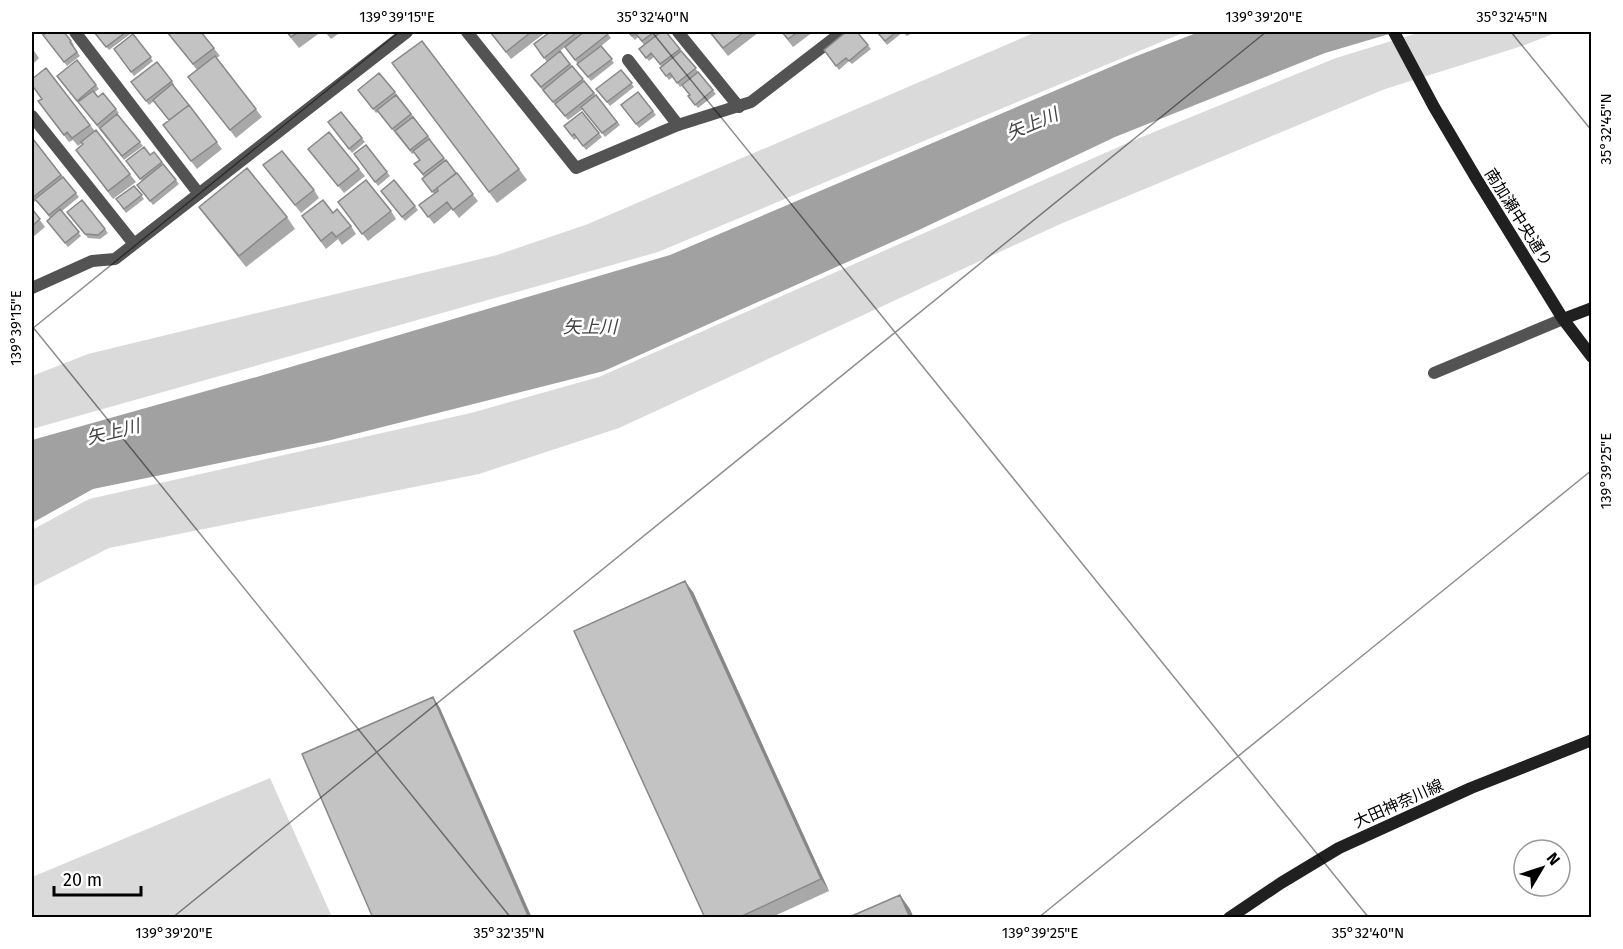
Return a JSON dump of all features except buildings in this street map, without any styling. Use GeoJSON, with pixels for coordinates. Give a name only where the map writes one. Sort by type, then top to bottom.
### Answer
{"type":"FeatureCollection","features":[{"type":"Feature","properties":{"kind":"street"},"geometry":{"type":"LineString","coordinates":[[75,32],[199,194]]}},
{"type":"Feature","properties":{"kind":"street"},"geometry":{"type":"LineString","coordinates":[[32,288],[92,261],[115,258],[407,32]]}},
{"type":"Feature","properties":{"kind":"street"},"geometry":{"type":"LineString","coordinates":[[467,32],[576,168],[678,125],[751,102],[842,32]]}},
{"type":"Feature","properties":{"kind":"street"},"geometry":{"type":"LineString","coordinates":[[678,32],[739,107]]}},
{"type":"Feature","properties":{"kind":"street","name":"南加瀬中央通り"},"geometry":{"type":"LineString","coordinates":[[1394,32],[1476,178],[1563,319],[1592,357]]}},
{"type":"Feature","properties":{"kind":"street"},"geometry":{"type":"LineString","coordinates":[[627,60],[678,125]]}},
{"type":"Feature","properties":{"kind":"street"},"geometry":{"type":"LineString","coordinates":[[32,116],[134,244]]}},
{"type":"Feature","properties":{"kind":"street"},"geometry":{"type":"LineString","coordinates":[[1434,373],[1592,308]]}},
{"type":"Feature","properties":{"kind":"street","name":"大田神奈川線"},"geometry":{"type":"LineString","coordinates":[[1229,918],[1339,848],[1471,788],[1592,740]]}},
{"type":"Feature","properties":{"kind":"shaded area"},"geometry":{"type":"Polygon","coordinates":[[[1036,32],[1185,32],[658,252],[32,429],[32,376],[88,354],[497,255],[588,224],[1036,32]]]}},
{"type":"Feature","properties":{"kind":"shaded area"},"geometry":{"type":"Polygon","coordinates":[[[1421,32],[1558,32],[1522,46],[1385,89],[1058,225],[619,428],[479,474],[109,548],[32,587],[32,530],[89,499],[471,413],[599,377],[1132,141],[1336,58],[1421,32]]]}},
{"type":"Feature","properties":{"kind":"shaded area"},"geometry":{"type":"Polygon","coordinates":[[[270,778],[332,917],[32,917],[32,877],[270,778]]]}},
{"type":"Feature","properties":{"kind":"water","name":"矢上川"},"geometry":{"type":"Polygon","coordinates":[[[1199,32],[1396,32],[1325,53],[1115,137],[921,229],[604,371],[327,441],[93,489],[32,523],[32,440],[260,376],[670,255],[1134,57],[1199,32]]]}}]}
